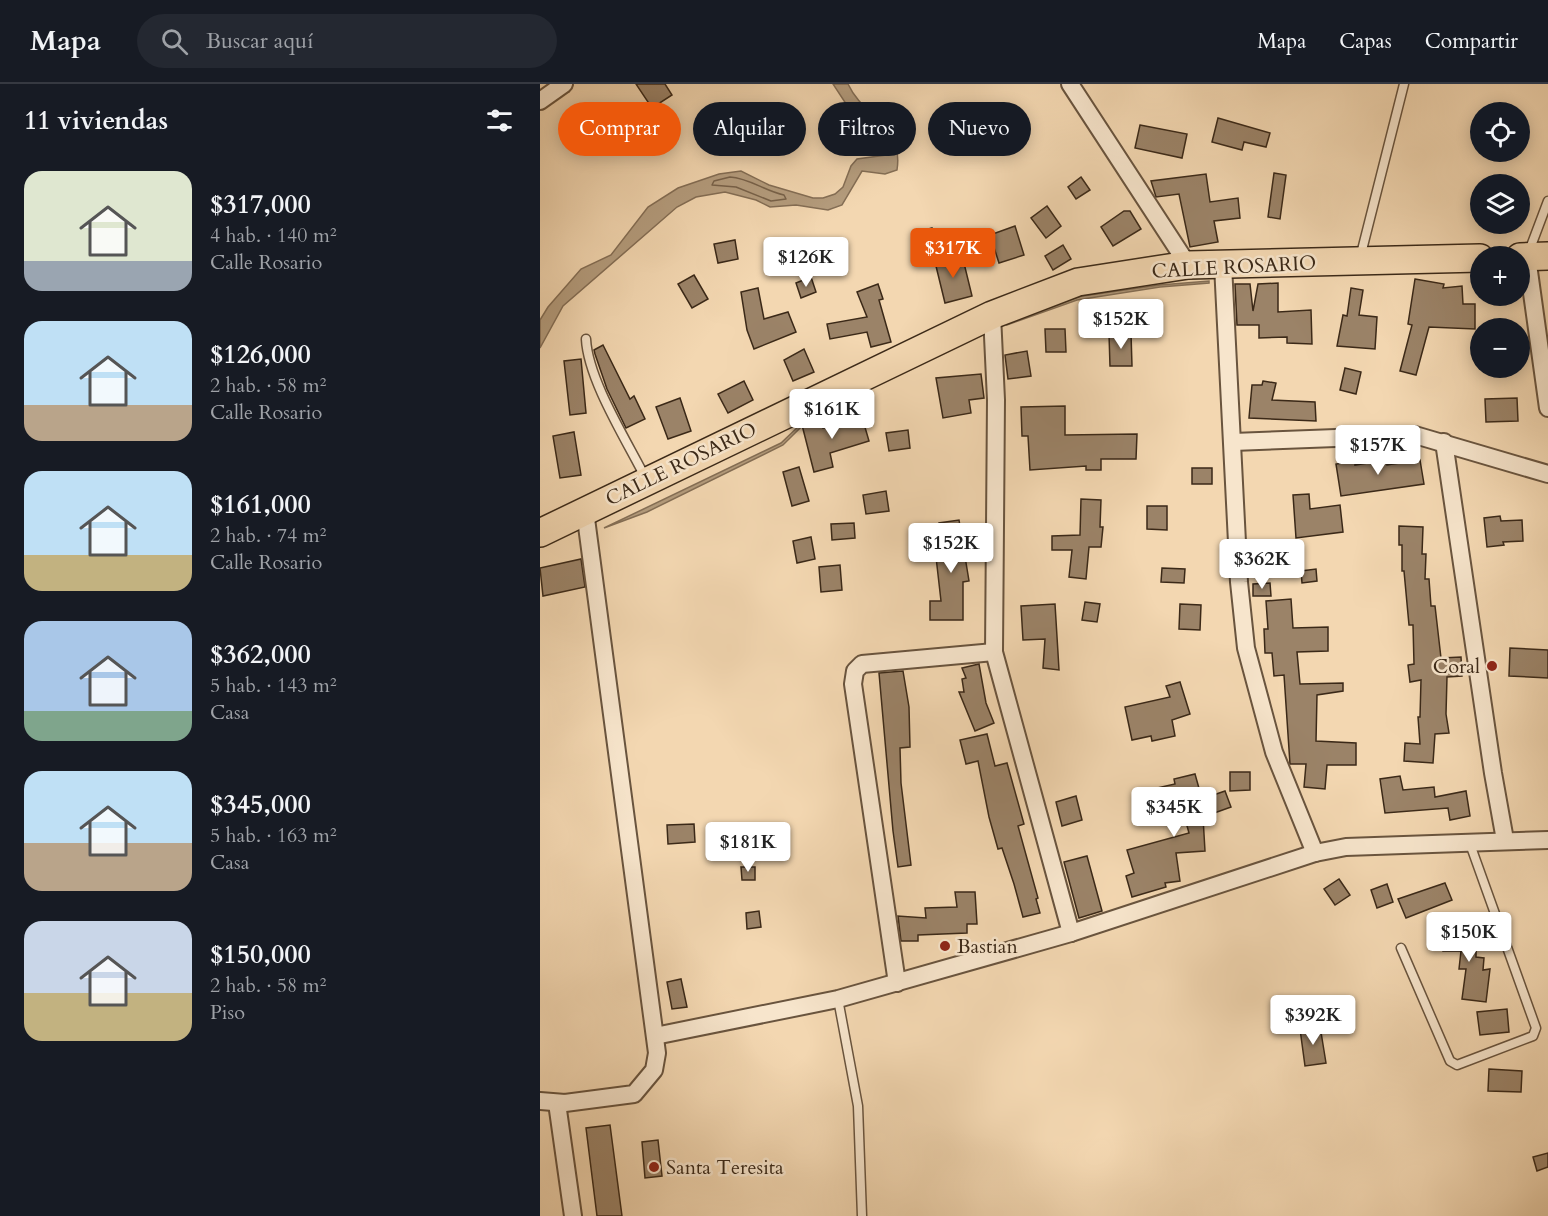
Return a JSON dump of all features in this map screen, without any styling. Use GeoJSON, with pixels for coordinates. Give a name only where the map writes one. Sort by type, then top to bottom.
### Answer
{"type":"FeatureCollection","features":[{"type":"Feature","properties":{"kind":"main road","name":"CALLE ROSARIO"},"geometry":{"type":"LineString","coordinates":[[540,532],[992,315],[1078,282],[1188,265],[1470,258]]}},
{"type":"Feature","properties":{"kind":"street"},"geometry":{"type":"LineString","coordinates":[[540,101],[564,84]]}},
{"type":"Feature","properties":{"kind":"street"},"geometry":{"type":"LineString","coordinates":[[1070,84],[1188,265]]}},
{"type":"Feature","properties":{"kind":"street"},"geometry":{"type":"LineString","coordinates":[[1531,257],[1548,408]]}},
{"type":"Feature","properties":{"kind":"street"},"geometry":{"type":"LineString","coordinates":[[1223,265],[1239,582],[1246,648],[1274,752],[1315,853]]}},
{"type":"Feature","properties":{"kind":"street"},"geometry":{"type":"LineString","coordinates":[[992,315],[996,400],[994,652],[1071,933]]}},
{"type":"Feature","properties":{"kind":"street"},"geometry":{"type":"LineString","coordinates":[[1233,442],[1415,435],[1548,474]]}},
{"type":"Feature","properties":{"kind":"street"},"geometry":{"type":"LineString","coordinates":[[1444,442],[1492,773],[1506,840]]}},
{"type":"Feature","properties":{"kind":"street"},"geometry":{"type":"LineString","coordinates":[[540,1101],[557,1102],[634,1094],[654,1071],[657,1053],[585,511]]}},
{"type":"Feature","properties":{"kind":"street"},"geometry":{"type":"LineString","coordinates":[[897,983],[853,684],[855,671],[862,664],[994,652]]}},
{"type":"Feature","properties":{"kind":"street"},"geometry":{"type":"LineString","coordinates":[[655,1036],[838,999],[897,983],[1071,933],[1315,853],[1346,847],[1548,840]]}},
{"type":"Feature","properties":{"kind":"street"},"geometry":{"type":"LineString","coordinates":[[557,1102],[573,1216]]}},
{"type":"Feature","properties":{"kind":"lane"},"geometry":{"type":"LineString","coordinates":[[1359,261],[1404,84]]}},
{"type":"Feature","properties":{"kind":"lane"},"geometry":{"type":"LineString","coordinates":[[1531,257],[1548,201]]}},
{"type":"Feature","properties":{"kind":"lane"},"geometry":{"type":"LineString","coordinates":[[586,339],[586,351],[596,378],[647,481]]}},
{"type":"Feature","properties":{"kind":"lane"},"geometry":{"type":"LineString","coordinates":[[1401,948],[1450,1061],[1457,1065],[1533,1036],[1536,1029],[1470,844]]}},
{"type":"Feature","properties":{"kind":"lane"},"geometry":{"type":"LineString","coordinates":[[838,999],[858,1106],[862,1216]]}},
{"type":"Feature","properties":{"kind":"water"},"geometry":{"type":"Polygon","coordinates":[[[833,84],[848,84],[861,102],[845,102],[833,84]]]}},
{"type":"Feature","properties":{"kind":"water"},"geometry":{"type":"Polygon","coordinates":[[[898,156],[897,170],[885,174],[862,171],[842,205],[828,210],[796,205],[770,207],[756,200],[725,192],[696,197],[677,207],[563,306],[540,348],[540,320],[548,307],[581,269],[611,255],[648,207],[678,188],[719,174],[741,171],[769,185],[813,198],[823,198],[835,194],[843,187],[851,166],[857,159],[898,156]]]}},
{"type":"Feature","properties":{"kind":"water"},"geometry":{"type":"Polygon","coordinates":[[[1209,281],[1209,283],[1160,287],[1077,300],[1007,325],[1007,323],[1076,297],[1160,285],[1209,281]]]}},
{"type":"Feature","properties":{"kind":"water"},"geometry":{"type":"Polygon","coordinates":[[[800,425],[801,427],[783,445],[647,512],[604,528],[781,443],[800,425]]]}},
{"type":"Feature","properties":{"kind":"building"},"geometry":{"type":"Polygon","coordinates":[[[636,84],[665,84],[672,95],[661,102],[648,102],[636,84]]]}},
{"type":"Feature","properties":{"kind":"building"},"geometry":{"type":"Polygon","coordinates":[[[1218,118],[1270,133],[1266,147],[1244,142],[1242,150],[1212,142],[1218,118]]]}},
{"type":"Feature","properties":{"kind":"building"},"geometry":{"type":"Polygon","coordinates":[[[1140,125],[1187,134],[1182,158],[1135,148],[1140,125]]]}},
{"type":"Feature","properties":{"kind":"building"},"geometry":{"type":"Polygon","coordinates":[[[1274,173],[1286,175],[1280,219],[1268,217],[1274,173]]]}},
{"type":"Feature","properties":{"kind":"building"},"geometry":{"type":"Polygon","coordinates":[[[1206,174],[1210,202],[1238,198],[1240,218],[1214,221],[1218,242],[1190,247],[1179,194],[1156,197],[1151,181],[1206,174]]]}},
{"type":"Feature","properties":{"kind":"building"},"geometry":{"type":"Polygon","coordinates":[[[1081,177],[1090,190],[1076,199],[1068,187],[1081,177]]]}},
{"type":"Feature","properties":{"kind":"building"},"geometry":{"type":"Polygon","coordinates":[[[1047,206],[1061,226],[1046,238],[1031,218],[1047,206]]]}},
{"type":"Feature","properties":{"kind":"building"},"geometry":{"type":"Polygon","coordinates":[[[1124,211],[1130,211],[1141,229],[1113,246],[1101,227],[1124,211]]]}},
{"type":"Feature","properties":{"kind":"building"},"geometry":{"type":"Polygon","coordinates":[[[1015,226],[1024,255],[999,263],[990,235],[1015,226]]]}},
{"type":"Feature","properties":{"kind":"building"},"geometry":{"type":"Polygon","coordinates":[[[932,228],[940,255],[926,259],[918,232],[932,228]]]}},
{"type":"Feature","properties":{"kind":"building"},"geometry":{"type":"Polygon","coordinates":[[[735,240],[738,259],[718,263],[714,244],[735,240]]]}},
{"type":"Feature","properties":{"kind":"building"},"geometry":{"type":"Polygon","coordinates":[[[1063,245],[1071,259],[1053,270],[1045,256],[1063,245]]]}},
{"type":"Feature","properties":{"kind":"building"},"geometry":{"type":"Polygon","coordinates":[[[962,255],[972,296],[945,303],[935,262],[962,255]]]}},
{"type":"Feature","properties":{"kind":"building"},"geometry":{"type":"Polygon","coordinates":[[[694,275],[708,299],[692,308],[678,284],[694,275]]]}},
{"type":"Feature","properties":{"kind":"building"},"geometry":{"type":"Polygon","coordinates":[[[811,277],[816,292],[801,298],[796,283],[811,277]]]}},
{"type":"Feature","properties":{"kind":"building"},"geometry":{"type":"Polygon","coordinates":[[[1415,279],[1444,284],[1443,288],[1462,286],[1463,304],[1475,306],[1475,318],[1470,318],[1470,329],[1429,327],[1416,375],[1400,371],[1412,325],[1408,324],[1415,279]]]}},
{"type":"Feature","properties":{"kind":"building"},"geometry":{"type":"Polygon","coordinates":[[[1278,283],[1278,312],[1311,310],[1312,344],[1287,343],[1287,337],[1259,338],[1259,325],[1237,325],[1235,284],[1250,284],[1253,311],[1258,284],[1278,283]]]}},
{"type":"Feature","properties":{"kind":"building"},"geometry":{"type":"Polygon","coordinates":[[[878,284],[883,299],[879,300],[891,342],[871,347],[867,332],[830,339],[827,324],[867,317],[857,292],[878,284]]]}},
{"type":"Feature","properties":{"kind":"building"},"geometry":{"type":"Polygon","coordinates":[[[758,288],[764,319],[788,312],[796,332],[754,349],[747,330],[741,292],[758,288]]]}},
{"type":"Feature","properties":{"kind":"building"},"geometry":{"type":"Polygon","coordinates":[[[1351,288],[1363,290],[1359,315],[1377,317],[1375,349],[1337,346],[1343,315],[1347,316],[1351,288]]]}},
{"type":"Feature","properties":{"kind":"building"},"geometry":{"type":"Polygon","coordinates":[[[1045,329],[1065,329],[1066,352],[1046,352],[1045,329]]]}},
{"type":"Feature","properties":{"kind":"building"},"geometry":{"type":"Polygon","coordinates":[[[1131,333],[1132,366],[1110,366],[1109,334],[1131,333]]]}},
{"type":"Feature","properties":{"kind":"building"},"geometry":{"type":"Polygon","coordinates":[[[603,345],[630,399],[634,396],[645,419],[626,428],[607,389],[595,354],[594,350],[603,345]]]}},
{"type":"Feature","properties":{"kind":"building"},"geometry":{"type":"Polygon","coordinates":[[[804,349],[814,372],[793,381],[784,360],[804,349]]]}},
{"type":"Feature","properties":{"kind":"building"},"geometry":{"type":"Polygon","coordinates":[[[1027,351],[1031,376],[1008,379],[1005,355],[1027,351]]]}},
{"type":"Feature","properties":{"kind":"building"},"geometry":{"type":"Polygon","coordinates":[[[581,359],[586,413],[570,415],[564,361],[581,359]]]}},
{"type":"Feature","properties":{"kind":"building"},"geometry":{"type":"Polygon","coordinates":[[[1345,368],[1361,372],[1356,394],[1340,390],[1345,368]]]}},
{"type":"Feature","properties":{"kind":"building"},"geometry":{"type":"Polygon","coordinates":[[[981,374],[984,398],[969,400],[971,413],[943,418],[936,378],[981,374]]]}},
{"type":"Feature","properties":{"kind":"building"},"geometry":{"type":"Polygon","coordinates":[[[744,381],[753,400],[728,413],[718,394],[744,381]]]}},
{"type":"Feature","properties":{"kind":"building"},"geometry":{"type":"Polygon","coordinates":[[[1263,381],[1276,383],[1272,400],[1315,402],[1316,421],[1249,418],[1252,385],[1262,385],[1263,381]]]}},
{"type":"Feature","properties":{"kind":"building"},"geometry":{"type":"Polygon","coordinates":[[[680,398],[691,431],[668,439],[656,407],[680,398]]]}},
{"type":"Feature","properties":{"kind":"building"},"geometry":{"type":"Polygon","coordinates":[[[1517,398],[1518,421],[1486,422],[1485,399],[1517,398]]]}},
{"type":"Feature","properties":{"kind":"building"},"geometry":{"type":"Polygon","coordinates":[[[1065,406],[1065,435],[1137,434],[1136,459],[1101,459],[1101,470],[1086,470],[1086,466],[1030,470],[1028,436],[1022,436],[1021,407],[1065,406]]]}},
{"type":"Feature","properties":{"kind":"building"},"geometry":{"type":"Polygon","coordinates":[[[862,417],[869,441],[830,453],[833,467],[814,472],[802,425],[821,420],[823,428],[862,417]]]}},
{"type":"Feature","properties":{"kind":"building"},"geometry":{"type":"Polygon","coordinates":[[[908,430],[910,448],[889,451],[886,433],[908,430]]]}},
{"type":"Feature","properties":{"kind":"building"},"geometry":{"type":"Polygon","coordinates":[[[574,432],[581,475],[560,478],[553,436],[574,432]]]}},
{"type":"Feature","properties":{"kind":"building"},"geometry":{"type":"Polygon","coordinates":[[[1386,460],[1387,465],[1420,460],[1424,484],[1341,496],[1336,464],[1355,461],[1355,465],[1386,460]]]}},
{"type":"Feature","properties":{"kind":"building"},"geometry":{"type":"Polygon","coordinates":[[[799,467],[809,501],[792,506],[783,472],[799,467]]]}},
{"type":"Feature","properties":{"kind":"building"},"geometry":{"type":"Polygon","coordinates":[[[1192,468],[1212,468],[1212,484],[1192,484],[1192,468]]]}},
{"type":"Feature","properties":{"kind":"building"},"geometry":{"type":"Polygon","coordinates":[[[886,491],[889,511],[866,514],[863,495],[886,491]]]}},
{"type":"Feature","properties":{"kind":"building"},"geometry":{"type":"Polygon","coordinates":[[[1309,494],[1310,509],[1340,505],[1343,532],[1296,538],[1293,495],[1309,494]]]}},
{"type":"Feature","properties":{"kind":"building"},"geometry":{"type":"Polygon","coordinates":[[[1081,499],[1101,500],[1100,527],[1103,527],[1101,547],[1089,547],[1086,579],[1069,577],[1072,550],[1052,550],[1052,536],[1080,535],[1081,499]]]}},
{"type":"Feature","properties":{"kind":"building"},"geometry":{"type":"Polygon","coordinates":[[[1147,506],[1167,506],[1167,530],[1147,529],[1147,506]]]}},
{"type":"Feature","properties":{"kind":"building"},"geometry":{"type":"Polygon","coordinates":[[[1500,516],[1501,521],[1522,520],[1523,541],[1503,542],[1504,545],[1487,547],[1484,518],[1500,516]]]}},
{"type":"Feature","properties":{"kind":"building"},"geometry":{"type":"Polygon","coordinates":[[[959,520],[969,581],[963,582],[963,620],[930,620],[930,601],[941,601],[936,557],[943,556],[939,523],[959,520]]]}},
{"type":"Feature","properties":{"kind":"building"},"geometry":{"type":"Polygon","coordinates":[[[854,523],[855,538],[832,540],[831,524],[854,523]]]}},
{"type":"Feature","properties":{"kind":"building"},"geometry":{"type":"Polygon","coordinates":[[[1399,526],[1423,527],[1422,554],[1426,554],[1425,579],[1429,579],[1431,606],[1435,606],[1441,658],[1461,657],[1462,676],[1447,677],[1446,714],[1449,733],[1435,734],[1433,763],[1404,761],[1405,743],[1420,744],[1418,717],[1420,717],[1421,680],[1410,682],[1408,665],[1414,664],[1413,625],[1409,625],[1404,571],[1402,571],[1402,545],[1399,545],[1399,526]]]}},
{"type":"Feature","properties":{"kind":"building"},"geometry":{"type":"Polygon","coordinates":[[[811,537],[815,559],[797,563],[793,541],[811,537]]]}},
{"type":"Feature","properties":{"kind":"building"},"geometry":{"type":"Polygon","coordinates":[[[581,559],[585,587],[543,596],[540,568],[581,559]]]}},
{"type":"Feature","properties":{"kind":"building"},"geometry":{"type":"Polygon","coordinates":[[[840,565],[842,590],[821,592],[819,567],[840,565]]]}},
{"type":"Feature","properties":{"kind":"building"},"geometry":{"type":"Polygon","coordinates":[[[1162,568],[1185,569],[1184,583],[1161,582],[1162,568]]]}},
{"type":"Feature","properties":{"kind":"building"},"geometry":{"type":"Polygon","coordinates":[[[1316,569],[1317,581],[1302,583],[1301,571],[1316,569]]]}},
{"type":"Feature","properties":{"kind":"building"},"geometry":{"type":"Polygon","coordinates":[[[1270,583],[1271,596],[1253,596],[1253,584],[1270,583]]]}},
{"type":"Feature","properties":{"kind":"building"},"geometry":{"type":"Polygon","coordinates":[[[1291,599],[1293,628],[1328,627],[1328,651],[1297,652],[1300,684],[1343,683],[1343,691],[1317,695],[1316,741],[1356,743],[1356,765],[1327,765],[1325,789],[1304,787],[1306,764],[1290,764],[1284,675],[1274,676],[1272,653],[1265,653],[1264,629],[1268,629],[1266,601],[1291,599]]]}},
{"type":"Feature","properties":{"kind":"building"},"geometry":{"type":"Polygon","coordinates":[[[1085,602],[1100,604],[1097,622],[1082,620],[1085,602]]]}},
{"type":"Feature","properties":{"kind":"building"},"geometry":{"type":"Polygon","coordinates":[[[1055,604],[1059,670],[1043,668],[1045,639],[1023,640],[1021,606],[1055,604]]]}},
{"type":"Feature","properties":{"kind":"building"},"geometry":{"type":"Polygon","coordinates":[[[1180,604],[1201,605],[1200,630],[1179,629],[1180,604]]]}},
{"type":"Feature","properties":{"kind":"building"},"geometry":{"type":"Polygon","coordinates":[[[1510,648],[1548,650],[1548,678],[1509,676],[1510,648]]]}},
{"type":"Feature","properties":{"kind":"building"},"geometry":{"type":"Polygon","coordinates":[[[979,664],[986,703],[994,723],[975,731],[959,692],[964,692],[962,679],[966,678],[962,668],[979,664]]]}},
{"type":"Feature","properties":{"kind":"building"},"geometry":{"type":"Polygon","coordinates":[[[903,671],[909,707],[910,747],[900,748],[901,783],[911,865],[898,867],[879,673],[903,671]]]}},
{"type":"Feature","properties":{"kind":"building"},"geometry":{"type":"Polygon","coordinates":[[[1180,682],[1190,714],[1172,720],[1175,736],[1152,741],[1151,736],[1132,740],[1125,707],[1170,697],[1166,686],[1180,682]]]}},
{"type":"Feature","properties":{"kind":"building"},"geometry":{"type":"Polygon","coordinates":[[[987,734],[995,766],[1007,763],[1024,824],[1018,826],[1040,913],[1023,917],[1002,848],[998,849],[978,761],[966,764],[960,740],[987,734]]]}},
{"type":"Feature","properties":{"kind":"building"},"geometry":{"type":"Polygon","coordinates":[[[1230,772],[1250,772],[1250,790],[1230,791],[1230,772]]]}},
{"type":"Feature","properties":{"kind":"building"},"geometry":{"type":"Polygon","coordinates":[[[1195,774],[1202,799],[1225,791],[1231,807],[1203,817],[1205,851],[1176,853],[1180,881],[1165,883],[1166,887],[1132,897],[1126,876],[1134,873],[1127,850],[1189,833],[1179,797],[1161,802],[1157,788],[1175,784],[1174,779],[1195,774]]]}},
{"type":"Feature","properties":{"kind":"building"},"geometry":{"type":"Polygon","coordinates":[[[1400,776],[1403,790],[1434,787],[1435,797],[1466,791],[1470,816],[1450,820],[1448,808],[1385,813],[1380,779],[1400,776]]]}},
{"type":"Feature","properties":{"kind":"building"},"geometry":{"type":"Polygon","coordinates":[[[1076,796],[1082,820],[1062,826],[1056,802],[1076,796]]]}},
{"type":"Feature","properties":{"kind":"building"},"geometry":{"type":"Polygon","coordinates":[[[694,824],[695,842],[668,844],[667,825],[694,824]]]}},
{"type":"Feature","properties":{"kind":"building"},"geometry":{"type":"Polygon","coordinates":[[[1087,856],[1102,911],[1079,918],[1064,862],[1087,856]]]}},
{"type":"Feature","properties":{"kind":"building"},"geometry":{"type":"Polygon","coordinates":[[[741,867],[755,867],[755,880],[742,880],[741,867]]]}},
{"type":"Feature","properties":{"kind":"building"},"geometry":{"type":"Polygon","coordinates":[[[1339,879],[1350,895],[1335,905],[1324,889],[1339,879]]]}},
{"type":"Feature","properties":{"kind":"building"},"geometry":{"type":"Polygon","coordinates":[[[1445,883],[1452,900],[1406,918],[1398,899],[1445,883]]]}},
{"type":"Feature","properties":{"kind":"building"},"geometry":{"type":"Polygon","coordinates":[[[1387,884],[1393,902],[1377,908],[1371,890],[1387,884]]]}},
{"type":"Feature","properties":{"kind":"building"},"geometry":{"type":"Polygon","coordinates":[[[955,892],[975,892],[977,924],[967,924],[967,933],[918,935],[918,941],[901,941],[898,916],[926,918],[925,908],[957,907],[955,892]]]}},
{"type":"Feature","properties":{"kind":"building"},"geometry":{"type":"Polygon","coordinates":[[[759,911],[761,927],[747,929],[746,913],[759,911]]]}},
{"type":"Feature","properties":{"kind":"building"},"geometry":{"type":"Polygon","coordinates":[[[1476,930],[1476,957],[1484,958],[1483,970],[1490,969],[1486,1002],[1462,999],[1466,969],[1459,969],[1461,951],[1443,951],[1443,931],[1476,930]]]}},
{"type":"Feature","properties":{"kind":"building"},"geometry":{"type":"Polygon","coordinates":[[[681,979],[687,1007],[672,1009],[667,982],[681,979]]]}},
{"type":"Feature","properties":{"kind":"building"},"geometry":{"type":"Polygon","coordinates":[[[1507,1009],[1509,1032],[1480,1035],[1477,1012],[1507,1009]]]}},
{"type":"Feature","properties":{"kind":"building"},"geometry":{"type":"Polygon","coordinates":[[[1320,1026],[1326,1063],[1305,1066],[1300,1029],[1320,1026]]]}},
{"type":"Feature","properties":{"kind":"building"},"geometry":{"type":"Polygon","coordinates":[[[1489,1069],[1522,1071],[1521,1092],[1488,1091],[1489,1069]]]}},
{"type":"Feature","properties":{"kind":"building"},"geometry":{"type":"Polygon","coordinates":[[[610,1125],[622,1216],[597,1216],[586,1128],[610,1125]]]}},
{"type":"Feature","properties":{"kind":"building"},"geometry":{"type":"Polygon","coordinates":[[[658,1140],[662,1176],[645,1178],[642,1142],[658,1140]]]}},
{"type":"Feature","properties":{"kind":"building"},"geometry":{"type":"Polygon","coordinates":[[[1548,1153],[1548,1167],[1537,1171],[1533,1157],[1548,1153]]]}},
{"type":"Feature","properties":{"kind":"place","name":"Coral"},"geometry":{"type":"Point","coordinates":[1492,666]}},
{"type":"Feature","properties":{"kind":"place","name":"Bastian"},"geometry":{"type":"Point","coordinates":[945,946]}},
{"type":"Feature","properties":{"kind":"place","name":"Santa Teresita"},"geometry":{"type":"Point","coordinates":[654,1167]}}]}
